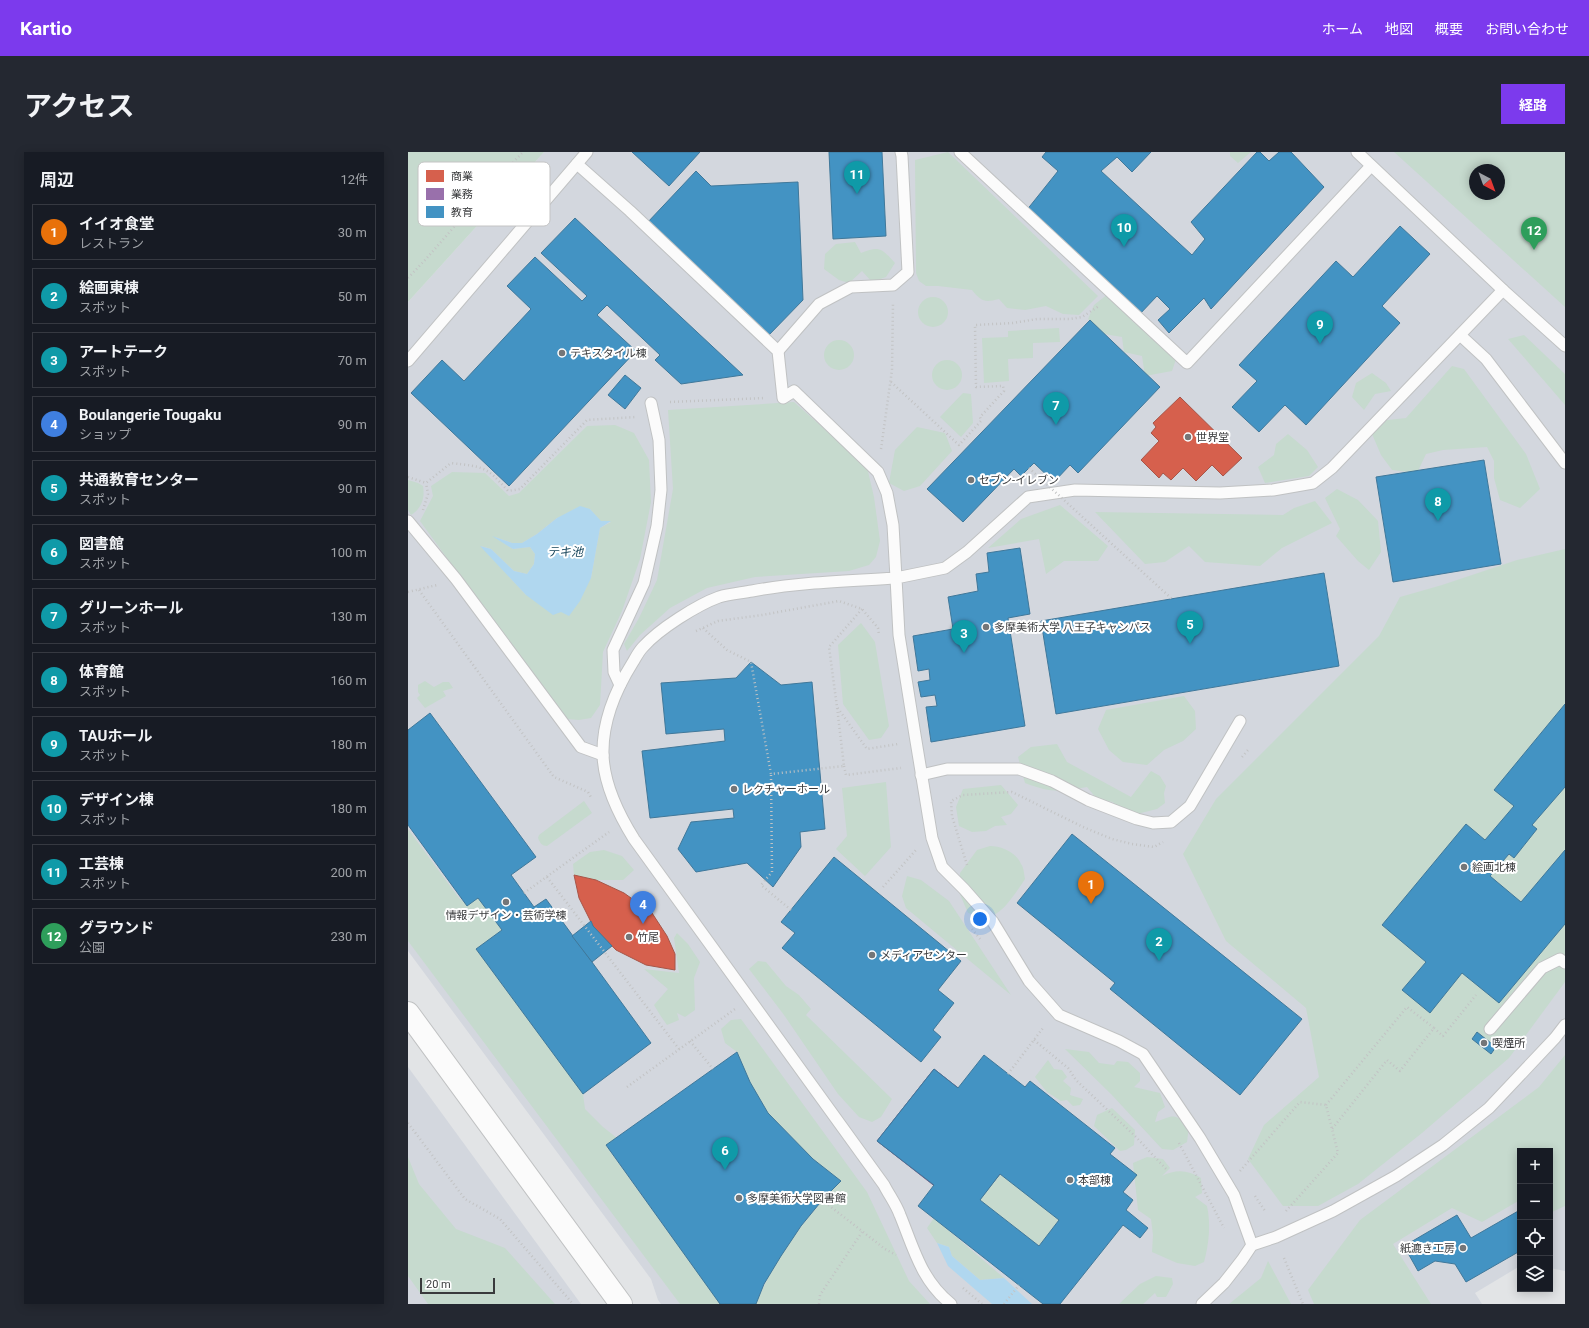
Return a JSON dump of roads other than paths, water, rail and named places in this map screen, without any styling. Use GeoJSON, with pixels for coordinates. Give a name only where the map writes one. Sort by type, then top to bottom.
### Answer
{"type":"FeatureCollection","features":[{"type":"Feature","properties":{"kind":"street"},"geometry":{"type":"LineString","coordinates":[[408,1013],[621,1304]]}},
{"type":"Feature","properties":{"kind":"lane"},"geometry":{"type":"LineString","coordinates":[[550,195],[587,152]]}},
{"type":"Feature","properties":{"kind":"lane"},"geometry":{"type":"LineString","coordinates":[[778,351],[819,304],[851,287],[893,285],[908,272],[901,152]]}},
{"type":"Feature","properties":{"kind":"lane"},"geometry":{"type":"LineString","coordinates":[[960,152],[1187,363],[1371,166]]}},
{"type":"Feature","properties":{"kind":"lane"},"geometry":{"type":"LineString","coordinates":[[1357,152],[1503,290],[1565,346]]}},
{"type":"Feature","properties":{"kind":"lane"},"geometry":{"type":"LineString","coordinates":[[577,164],[630,211],[778,351],[783,398],[794,391],[878,472],[887,493],[893,525],[899,635],[932,838],[942,867],[993,922],[1029,981],[1059,1015],[1119,1041],[1143,1054],[1200,1138],[1234,1195],[1252,1245]]}},
{"type":"Feature","properties":{"kind":"lane"},"geometry":{"type":"LineString","coordinates":[[408,361],[524,226]]}},
{"type":"Feature","properties":{"kind":"lane"},"geometry":{"type":"LineString","coordinates":[[951,1304],[931,1284],[917,1260],[899,1213],[884,1185],[634,839],[623,821],[609,788],[603,755],[606,725],[612,702],[620,685],[643,647],[663,629],[692,611],[719,597],[769,588],[896,578],[945,568],[966,552],[1028,497],[1075,490],[1220,493],[1274,490],[1313,483],[1332,468],[1503,290]]}},
{"type":"Feature","properties":{"kind":"lane"},"geometry":{"type":"LineString","coordinates":[[1460,335],[1486,359],[1565,463]]}},
{"type":"Feature","properties":{"kind":"lane"},"geometry":{"type":"LineString","coordinates":[[620,685],[614,672],[613,650],[644,583],[657,526],[661,490],[659,440],[652,403]]}},
{"type":"Feature","properties":{"kind":"lane"},"geometry":{"type":"LineString","coordinates":[[408,522],[456,579],[581,747],[603,755]]}},
{"type":"Feature","properties":{"kind":"lane"},"geometry":{"type":"LineString","coordinates":[[921,775],[947,769],[1020,769],[1052,781],[1088,800],[1137,819],[1153,823],[1171,822],[1190,806],[1240,721]]}},
{"type":"Feature","properties":{"kind":"lane"},"geometry":{"type":"LineString","coordinates":[[1490,1029],[1542,968],[1560,959],[1565,964]]}},
{"type":"Feature","properties":{"kind":"lane"},"geometry":{"type":"LineString","coordinates":[[1202,1304],[1224,1283],[1252,1245],[1276,1237],[1332,1212],[1396,1176],[1443,1145],[1489,1108],[1555,1038],[1565,1025]]}},
{"type":"Feature","properties":{"kind":"water","name":"テキ池"},"geometry":{"type":"Polygon","coordinates":[[[580,506],[590,509],[601,521],[611,521],[600,528],[591,578],[580,601],[569,616],[561,612],[553,615],[526,595],[480,546],[491,549],[514,571],[527,574],[534,564],[535,554],[530,547],[513,549],[492,536],[512,543],[522,543],[537,534],[557,518],[580,506]]]}},
{"type":"Feature","properties":{"kind":"water"},"geometry":{"type":"Polygon","coordinates":[[[937,1243],[949,1247],[952,1256],[980,1280],[1004,1278],[1032,1304],[992,1304],[948,1266],[937,1243]]]}},
{"type":"Feature","properties":{"kind":"place","name":"工芸棟"},"geometry":{"type":"Point","coordinates":[857,194]}},
{"type":"Feature","properties":{"kind":"place","name":"デザイン棟"},"geometry":{"type":"Point","coordinates":[1124,247]}},
{"type":"Feature","properties":{"kind":"place","name":"グラウンド"},"geometry":{"type":"Point","coordinates":[1534,250]}},
{"type":"Feature","properties":{"kind":"place","name":"TAUホール"},"geometry":{"type":"Point","coordinates":[1320,344]}},
{"type":"Feature","properties":{"kind":"place","name":"テキスタイル棟"},"geometry":{"type":"Point","coordinates":[562,353]}},
{"type":"Feature","properties":{"kind":"place","name":"グリーンホール"},"geometry":{"type":"Point","coordinates":[1056,425]}},
{"type":"Feature","properties":{"kind":"place","name":"世界堂"},"geometry":{"type":"Point","coordinates":[1188,437]}},
{"type":"Feature","properties":{"kind":"place","name":"セブン-イレブン"},"geometry":{"type":"Point","coordinates":[971,480]}},
{"type":"Feature","properties":{"kind":"place","name":"体育館"},"geometry":{"type":"Point","coordinates":[1438,521]}},
{"type":"Feature","properties":{"kind":"place","name":"多摩美術大学 八王子キャンパス"},"geometry":{"type":"Point","coordinates":[986,627]}},
{"type":"Feature","properties":{"kind":"place","name":"共通教育センター"},"geometry":{"type":"Point","coordinates":[1190,644]}},
{"type":"Feature","properties":{"kind":"place","name":"アートテーク"},"geometry":{"type":"Point","coordinates":[964,653]}},
{"type":"Feature","properties":{"kind":"place","name":"レクチャーホール"},"geometry":{"type":"Point","coordinates":[734,789]}},
{"type":"Feature","properties":{"kind":"place","name":"絵画北棟"},"geometry":{"type":"Point","coordinates":[1464,867]}},
{"type":"Feature","properties":{"kind":"place","name":"情報デザイン・芸術学棟"},"geometry":{"type":"Point","coordinates":[506,902]}},
{"type":"Feature","properties":{"kind":"place","name":"イイオ食堂"},"geometry":{"type":"Point","coordinates":[1091,904]}},
{"type":"Feature","properties":{"kind":"place","name":"Boulangerie Tougaku"},"geometry":{"type":"Point","coordinates":[643,924]}},
{"type":"Feature","properties":{"kind":"place","name":"竹尾"},"geometry":{"type":"Point","coordinates":[629,937]}},
{"type":"Feature","properties":{"kind":"place","name":"メディアセンター"},"geometry":{"type":"Point","coordinates":[872,955]}},
{"type":"Feature","properties":{"kind":"place","name":"絵画東棟"},"geometry":{"type":"Point","coordinates":[1159,961]}},
{"type":"Feature","properties":{"kind":"place","name":"喫煙所"},"geometry":{"type":"Point","coordinates":[1484,1043]}},
{"type":"Feature","properties":{"kind":"place","name":"図書館"},"geometry":{"type":"Point","coordinates":[725,1170]}},
{"type":"Feature","properties":{"kind":"place","name":"本部棟"},"geometry":{"type":"Point","coordinates":[1070,1180]}},
{"type":"Feature","properties":{"kind":"place","name":"多摩美術大学図書館"},"geometry":{"type":"Point","coordinates":[739,1198]}},
{"type":"Feature","properties":{"kind":"place","name":"紙漉き工房"},"geometry":{"type":"Point","coordinates":[1463,1248]}}]}
